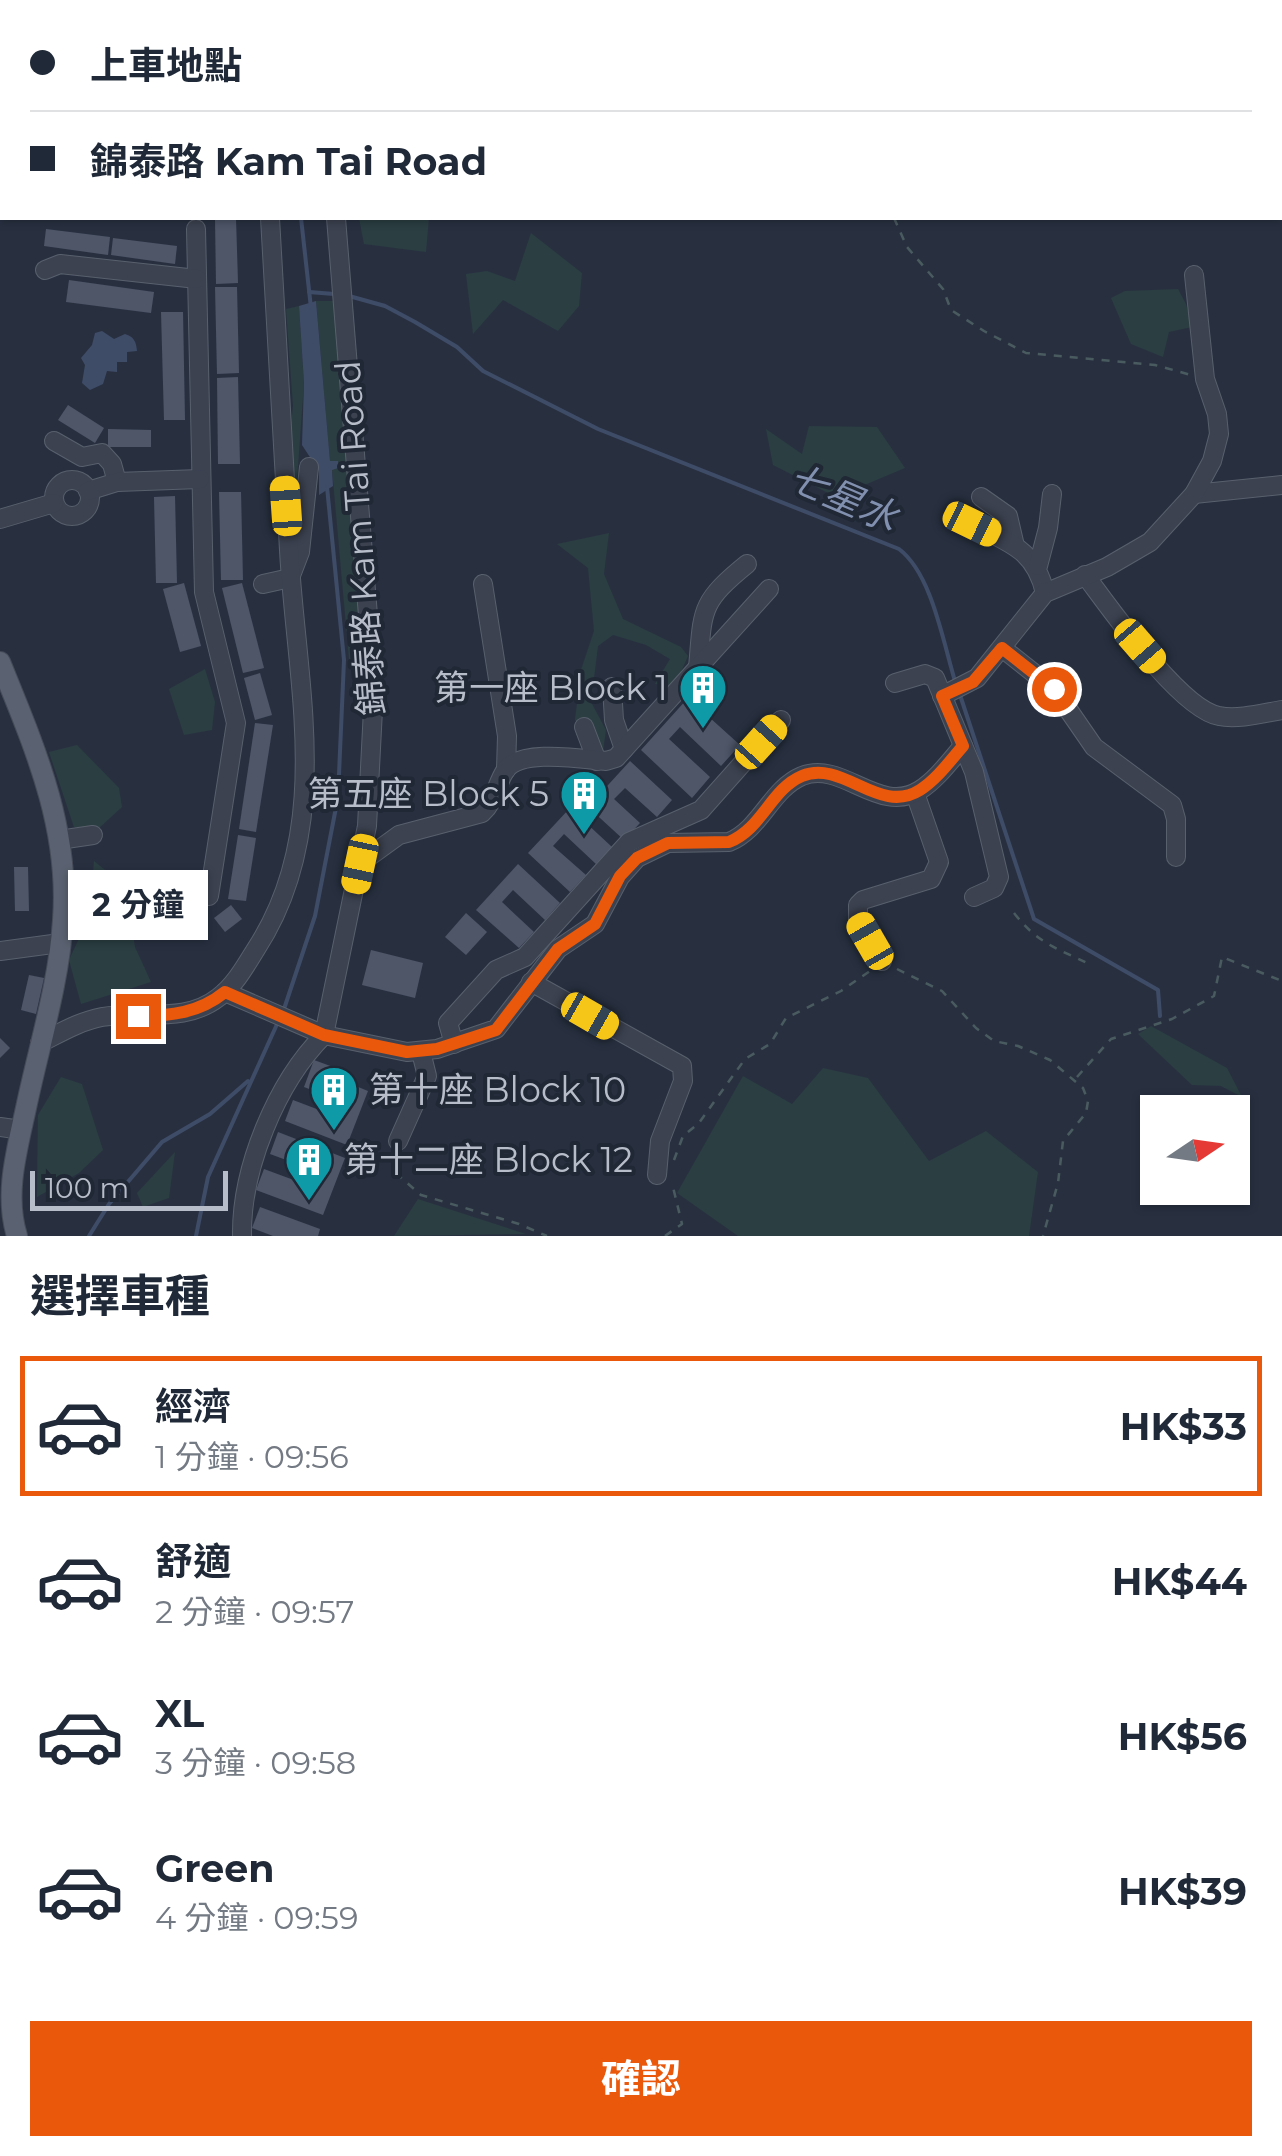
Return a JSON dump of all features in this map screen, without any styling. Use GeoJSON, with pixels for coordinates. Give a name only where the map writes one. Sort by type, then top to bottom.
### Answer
{"type":"FeatureCollection","features":[{"type":"Feature","properties":{"kind":"main road"},"geometry":{"type":"LineString","coordinates":[[0,662],[44,775],[59,840],[64,902],[60,944],[40,1043],[11,1129],[11,1199],[17,1236]]}},
{"type":"Feature","properties":{"kind":"street","name":"錦泰路 Kam Tai Road"},"geometry":{"type":"LineString","coordinates":[[40,1043],[104,1016],[190,1012],[205,1007],[225,992],[253,955],[277,913],[294,856],[302,806],[306,706],[290,578],[270,220]]}},
{"type":"Feature","properties":{"kind":"street","name":"錦泰路 Kam Tai Road"},"geometry":{"type":"LineString","coordinates":[[324,1035],[368,826],[374,674],[336,220]]}},
{"type":"Feature","properties":{"kind":"street"},"geometry":{"type":"LineString","coordinates":[[196,229],[204,592],[236,723],[209,896]]}},
{"type":"Feature","properties":{"kind":"street"},"geometry":{"type":"LineString","coordinates":[[45,270],[60,264],[197,279]]}},
{"type":"Feature","properties":{"kind":"street"},"geometry":{"type":"LineString","coordinates":[[942,696],[977,678],[1045,593],[1150,542],[1194,494],[1212,460],[1219,434],[1206,378],[1194,275]]}},
{"type":"Feature","properties":{"kind":"street"},"geometry":{"type":"LineString","coordinates":[[54,441],[82,457],[96,452],[108,457],[117,482]]}},
{"type":"Feature","properties":{"kind":"street"},"geometry":{"type":"LineString","coordinates":[[263,584],[290,578],[300,552],[310,467]]}},
{"type":"Feature","properties":{"kind":"street"},"geometry":{"type":"LineString","coordinates":[[0,519],[54,502],[66,515],[77,515],[89,502],[88,491],[117,482],[200,480]]}},
{"type":"Feature","properties":{"kind":"street"},"geometry":{"type":"LineString","coordinates":[[1194,494],[1282,485]]}},
{"type":"Feature","properties":{"kind":"street"},"geometry":{"type":"LineString","coordinates":[[1045,593],[1038,566],[1052,494]]}},
{"type":"Feature","properties":{"kind":"street"},"geometry":{"type":"LineString","coordinates":[[981,497],[1008,516],[1016,546]]}},
{"type":"Feature","properties":{"kind":"street"},"geometry":{"type":"LineString","coordinates":[[972,524],[1016,546],[1038,566]]}},
{"type":"Feature","properties":{"kind":"street"},"geometry":{"type":"LineString","coordinates":[[698,668],[698,638],[706,606],[721,585],[746,564]]}},
{"type":"Feature","properties":{"kind":"street"},"geometry":{"type":"LineString","coordinates":[[1085,575],[1120,623],[1181,692],[1201,708],[1228,717],[1282,710]]}},
{"type":"Feature","properties":{"kind":"street"},"geometry":{"type":"LineString","coordinates":[[484,584],[507,736],[506,770]]}},
{"type":"Feature","properties":{"kind":"street"},"geometry":{"type":"LineString","coordinates":[[360,864],[399,834],[482,813],[506,770],[516,760],[611,760],[769,589]]}},
{"type":"Feature","properties":{"kind":"street"},"geometry":{"type":"LineString","coordinates":[[1002,648],[1054,689],[1094,747],[1172,805],[1176,857]]}},
{"type":"Feature","properties":{"kind":"street"},"geometry":{"type":"LineString","coordinates":[[896,683],[929,674],[935,678],[974,772],[999,876],[994,888],[974,897]]}},
{"type":"Feature","properties":{"kind":"street"},"geometry":{"type":"LineString","coordinates":[[612,687],[614,720],[624,748]]}},
{"type":"Feature","properties":{"kind":"street"},"geometry":{"type":"LineString","coordinates":[[454,1044],[448,1023],[496,970],[525,957],[630,842],[701,810],[781,720]]}},
{"type":"Feature","properties":{"kind":"street"},"geometry":{"type":"LineString","coordinates":[[584,726],[597,760]]}},
{"type":"Feature","properties":{"kind":"street"},"geometry":{"type":"LineString","coordinates":[[225,992],[324,1035],[421,1052],[454,1044],[496,1030],[558,949],[595,924],[620,876],[647,851],[672,843],[737,839],[753,827],[790,784],[813,773],[827,774],[883,796],[902,798],[930,782],[963,746]]}},
{"type":"Feature","properties":{"kind":"street"},"geometry":{"type":"LineString","coordinates":[[882,962],[858,920],[858,905],[863,900],[930,879],[939,862],[916,793]]}},
{"type":"Feature","properties":{"kind":"street"},"geometry":{"type":"LineString","coordinates":[[59,840],[93,835]]}},
{"type":"Feature","properties":{"kind":"street"},"geometry":{"type":"LineString","coordinates":[[0,951],[60,944]]}},
{"type":"Feature","properties":{"kind":"street"},"geometry":{"type":"LineString","coordinates":[[532,982],[682,1066],[683,1081],[660,1141],[667,1175]]}},
{"type":"Feature","properties":{"kind":"street"},"geometry":{"type":"LineString","coordinates":[[242,1236],[242,1200],[257,1149],[299,1062],[324,1035]]}},
{"type":"Feature","properties":{"kind":"street"},"geometry":{"type":"LineString","coordinates":[[398,1141],[427,1076],[421,1052]]}},
{"type":"Feature","properties":{"kind":"path"},"geometry":{"type":"LineString","coordinates":[[895,220],[906,247],[943,288],[951,310],[1012,345],[1026,352],[1155,365],[1206,378]]}},
{"type":"Feature","properties":{"kind":"path"},"geometry":{"type":"LineString","coordinates":[[1014,913],[1032,936],[1049,948],[1090,964]]}},
{"type":"Feature","properties":{"kind":"path"},"geometry":{"type":"LineString","coordinates":[[1076,1078],[1111,1039],[1172,1019],[1214,996],[1222,957],[1282,981]]}},
{"type":"Feature","properties":{"kind":"path"},"geometry":{"type":"LineString","coordinates":[[665,1236],[682,1224],[667,1175],[682,1136],[700,1123],[746,1058],[770,1044],[786,1018],[808,1004],[841,992],[882,962],[942,991],[976,1028],[994,1041],[1050,1060],[1076,1078],[1088,1101],[1086,1113],[1062,1141],[1058,1183],[1043,1236]]}},
{"type":"Feature","properties":{"kind":"path"},"geometry":{"type":"LineString","coordinates":[[398,1141],[394,1168],[422,1195],[547,1236]]}},
{"type":"Feature","properties":{"kind":"green space"},"geometry":{"type":"Polygon","coordinates":[[[359,220],[429,220],[426,252],[364,244],[359,220]]]}},
{"type":"Feature","properties":{"kind":"green space"},"geometry":{"type":"Polygon","coordinates":[[[531,233],[582,273],[579,306],[558,331],[503,300],[473,334],[466,274],[487,271],[515,281],[531,233]]]}},
{"type":"Feature","properties":{"kind":"green space"},"geometry":{"type":"Polygon","coordinates":[[[1178,289],[1192,327],[1169,332],[1163,357],[1131,344],[1111,298],[1125,291],[1178,289]]]}},
{"type":"Feature","properties":{"kind":"green space"},"geometry":{"type":"Polygon","coordinates":[[[316,301],[334,301],[363,662],[349,659],[332,469],[337,461],[330,462],[316,301]]]}},
{"type":"Feature","properties":{"kind":"green space"},"geometry":{"type":"Polygon","coordinates":[[[299,306],[304,383],[294,522],[288,451],[293,406],[286,309],[299,306]]]}},
{"type":"Feature","properties":{"kind":"green space"},"geometry":{"type":"Polygon","coordinates":[[[809,426],[877,427],[905,468],[836,497],[773,465],[766,429],[802,454],[809,426]]]}},
{"type":"Feature","properties":{"kind":"green space"},"geometry":{"type":"Polygon","coordinates":[[[609,533],[604,574],[623,619],[681,647],[688,656],[675,686],[655,684],[670,659],[646,645],[613,635],[598,646],[591,702],[606,730],[603,752],[575,720],[581,670],[594,631],[588,568],[557,544],[609,533]]]}},
{"type":"Feature","properties":{"kind":"green space"},"geometry":{"type":"Polygon","coordinates":[[[205,669],[215,702],[212,730],[184,735],[169,689],[205,669]]]}},
{"type":"Feature","properties":{"kind":"green space"},"geometry":{"type":"Polygon","coordinates":[[[77,745],[119,788],[122,807],[98,829],[74,827],[49,752],[77,745]]]}},
{"type":"Feature","properties":{"kind":"green space"},"geometry":{"type":"Polygon","coordinates":[[[94,861],[126,887],[135,947],[151,982],[81,1004],[69,960],[89,917],[94,861]]]}},
{"type":"Feature","properties":{"kind":"green space"},"geometry":{"type":"Polygon","coordinates":[[[1151,1026],[1227,1068],[1241,1095],[1221,1086],[1192,1085],[1138,1034],[1151,1026]]]}},
{"type":"Feature","properties":{"kind":"green space"},"geometry":{"type":"Polygon","coordinates":[[[823,1068],[868,1078],[929,1161],[986,1131],[1038,1172],[1029,1236],[738,1236],[677,1193],[743,1076],[792,1104],[823,1068]]]}},
{"type":"Feature","properties":{"kind":"green space"},"geometry":{"type":"Polygon","coordinates":[[[61,1077],[82,1084],[103,1150],[79,1173],[37,1197],[38,1115],[61,1077]]]}},
{"type":"Feature","properties":{"kind":"green space"},"geometry":{"type":"Polygon","coordinates":[[[175,1152],[169,1198],[143,1207],[137,1193],[175,1152]]]}},
{"type":"Feature","properties":{"kind":"green space"},"geometry":{"type":"Polygon","coordinates":[[[418,1199],[526,1234],[394,1236],[418,1199]]]}},
{"type":"Feature","properties":{"kind":"water"},"geometry":{"type":"Polygon","coordinates":[[[316,301],[330,461],[338,461],[338,468],[332,470],[333,486],[319,495],[319,471],[302,445],[304,383],[299,306],[316,301]]]}},
{"type":"Feature","properties":{"kind":"water"},"geometry":{"type":"Polygon","coordinates":[[[102,331],[114,339],[125,334],[131,337],[137,351],[127,352],[127,362],[117,362],[117,372],[107,371],[103,384],[90,390],[82,383],[85,365],[81,358],[92,345],[95,333],[102,331]]]}},
{"type":"Feature","properties":{"kind":"building"},"geometry":{"type":"Polygon","coordinates":[[[215,220],[236,220],[238,283],[216,284],[215,220]]]}},
{"type":"Feature","properties":{"kind":"building"},"geometry":{"type":"Polygon","coordinates":[[[46,229],[110,237],[108,255],[44,246],[46,229]]]}},
{"type":"Feature","properties":{"kind":"building"},"geometry":{"type":"Polygon","coordinates":[[[113,238],[177,246],[175,264],[111,255],[113,238]]]}},
{"type":"Feature","properties":{"kind":"building"},"geometry":{"type":"Polygon","coordinates":[[[69,280],[154,292],[151,313],[66,302],[69,280]]]}},
{"type":"Feature","properties":{"kind":"building"},"geometry":{"type":"Polygon","coordinates":[[[215,287],[237,287],[239,373],[217,374],[215,287]]]}},
{"type":"Feature","properties":{"kind":"building"},"geometry":{"type":"Polygon","coordinates":[[[161,312],[183,312],[185,420],[164,420],[161,312]]]}},
{"type":"Feature","properties":{"kind":"building"},"geometry":{"type":"Polygon","coordinates":[[[238,377],[240,464],[218,464],[217,378],[238,377]]]}},
{"type":"Feature","properties":{"kind":"building"},"geometry":{"type":"Polygon","coordinates":[[[68,405],[104,428],[95,443],[58,420],[68,405]]]}},
{"type":"Feature","properties":{"kind":"building"},"geometry":{"type":"Polygon","coordinates":[[[108,429],[151,430],[151,447],[108,447],[108,429]]]}},
{"type":"Feature","properties":{"kind":"building"},"geometry":{"type":"Polygon","coordinates":[[[219,492],[241,492],[243,580],[221,580],[219,492]]]}},
{"type":"Feature","properties":{"kind":"building"},"geometry":{"type":"Polygon","coordinates":[[[175,496],[177,583],[156,583],[154,497],[175,496]]]}},
{"type":"Feature","properties":{"kind":"building"},"geometry":{"type":"Polygon","coordinates":[[[184,583],[201,646],[180,652],[163,589],[184,583]]]}},
{"type":"Feature","properties":{"kind":"building"},"geometry":{"type":"Polygon","coordinates":[[[242,583],[264,668],[243,673],[222,588],[242,583]]]}},
{"type":"Feature","properties":{"kind":"building"},"geometry":{"type":"Polygon","coordinates":[[[260,673],[272,715],[255,720],[244,678],[260,673]]]}},
{"type":"Feature","properties":{"kind":"building"},"geometry":{"type":"Polygon","coordinates":[[[688,698],[740,745],[721,766],[680,727],[669,739],[710,777],[692,798],[641,750],[688,698]]]}},
{"type":"Feature","properties":{"kind":"building"},"geometry":{"type":"Polygon","coordinates":[[[255,723],[273,725],[256,832],[239,829],[255,723]]]}},
{"type":"Feature","properties":{"kind":"building"},"geometry":{"type":"Polygon","coordinates":[[[630,761],[672,800],[657,817],[625,788],[614,799],[640,823],[624,840],[588,807],[630,761]]]}},
{"type":"Feature","properties":{"kind":"building"},"geometry":{"type":"Polygon","coordinates":[[[570,808],[612,847],[596,864],[564,834],[553,846],[586,875],[570,892],[528,853],[570,808]]]}},
{"type":"Feature","properties":{"kind":"building"},"geometry":{"type":"Polygon","coordinates":[[[238,835],[256,838],[246,901],[228,899],[238,835]]]}},
{"type":"Feature","properties":{"kind":"building"},"geometry":{"type":"Polygon","coordinates":[[[518,864],[560,903],[545,920],[513,890],[502,902],[534,932],[519,948],[476,910],[518,864]]]}},
{"type":"Feature","properties":{"kind":"building"},"geometry":{"type":"Polygon","coordinates":[[[14,867],[28,867],[29,911],[15,911],[14,867]]]}},
{"type":"Feature","properties":{"kind":"building"},"geometry":{"type":"Polygon","coordinates":[[[231,905],[242,919],[225,932],[214,918],[231,905]]]}},
{"type":"Feature","properties":{"kind":"building"},"geometry":{"type":"Polygon","coordinates":[[[466,913],[487,932],[466,955],[445,937],[466,913]]]}},
{"type":"Feature","properties":{"kind":"building"},"geometry":{"type":"Polygon","coordinates":[[[371,950],[423,963],[415,998],[362,985],[371,950]]]}},
{"type":"Feature","properties":{"kind":"building"},"geometry":{"type":"Polygon","coordinates":[[[29,975],[44,978],[36,1014],[21,1010],[29,975]]]}},
{"type":"Feature","properties":{"kind":"building"},"geometry":{"type":"Polygon","coordinates":[[[0,1038],[10,1048],[0,1058],[0,1038]]]}},
{"type":"Feature","properties":{"kind":"building"},"geometry":{"type":"Polygon","coordinates":[[[314,1060],[344,1071],[341,1080],[368,1091],[347,1145],[285,1121],[293,1100],[343,1119],[348,1104],[304,1087],[314,1060]]]}},
{"type":"Feature","properties":{"kind":"building"},"geometry":{"type":"Polygon","coordinates":[[[278,1132],[345,1158],[323,1215],[256,1190],[264,1169],[318,1189],[321,1182],[324,1174],[270,1154],[278,1132]]]}},
{"type":"Feature","properties":{"kind":"building"},"geometry":{"type":"Polygon","coordinates":[[[260,1207],[320,1229],[318,1236],[273,1236],[252,1228],[260,1207]]]}},
{"type":"Feature","properties":{"kind":"waterway"},"geometry":{"type":"LineString","coordinates":[[301,220],[311,308]]}},
{"type":"Feature","properties":{"kind":"waterway","name":"七星水"},"geometry":{"type":"LineString","coordinates":[[309,292],[334,294]]}},
{"type":"Feature","properties":{"kind":"waterway","name":"七星水"},"geometry":{"type":"LineString","coordinates":[[349,296],[385,306],[415,322],[457,347],[483,371],[598,429],[899,549],[928,591],[955,681]]}},
{"type":"Feature","properties":{"kind":"waterway"},"geometry":{"type":"LineString","coordinates":[[284,1009],[315,916],[338,797],[344,660],[327,487]]}},
{"type":"Feature","properties":{"kind":"waterway","name":"七星水"},"geometry":{"type":"LineString","coordinates":[[960,695],[1034,919],[1158,990],[1160,1016]]}},
{"type":"Feature","properties":{"kind":"waterway"},"geometry":{"type":"LineString","coordinates":[[196,1236],[208,1177],[278,1022]]}},
{"type":"Feature","properties":{"kind":"waterway"},"geometry":{"type":"LineString","coordinates":[[89,1236],[109,1204],[162,1142],[210,1114],[248,1081]]}},
{"type":"Feature","properties":{"kind":"place","name":"第一座 Block 1"},"geometry":{"type":"Point","coordinates":[703,730]}},
{"type":"Feature","properties":{"kind":"place","name":"第五座 Block 5"},"geometry":{"type":"Point","coordinates":[584,836]}},
{"type":"Feature","properties":{"kind":"place","name":"第十座 Block 10"},"geometry":{"type":"Point","coordinates":[334,1132]}},
{"type":"Feature","properties":{"kind":"place","name":"第十二座 Block 12"},"geometry":{"type":"Point","coordinates":[309,1202]}},
{"type":"Feature","properties":{"kind":"route"},"geometry":{"type":"LineString","coordinates":[[138,1016],[190,1012],[205,1007],[225,992],[324,1035],[407,1052],[437,1049],[486,1034],[502,1024],[558,949],[595,924],[620,876],[647,851],[672,843],[737,839],[753,827],[790,784],[813,773],[827,774],[883,796],[902,798],[916,793],[963,746],[942,696],[973,682],[1002,648],[1054,689]]}}]}
